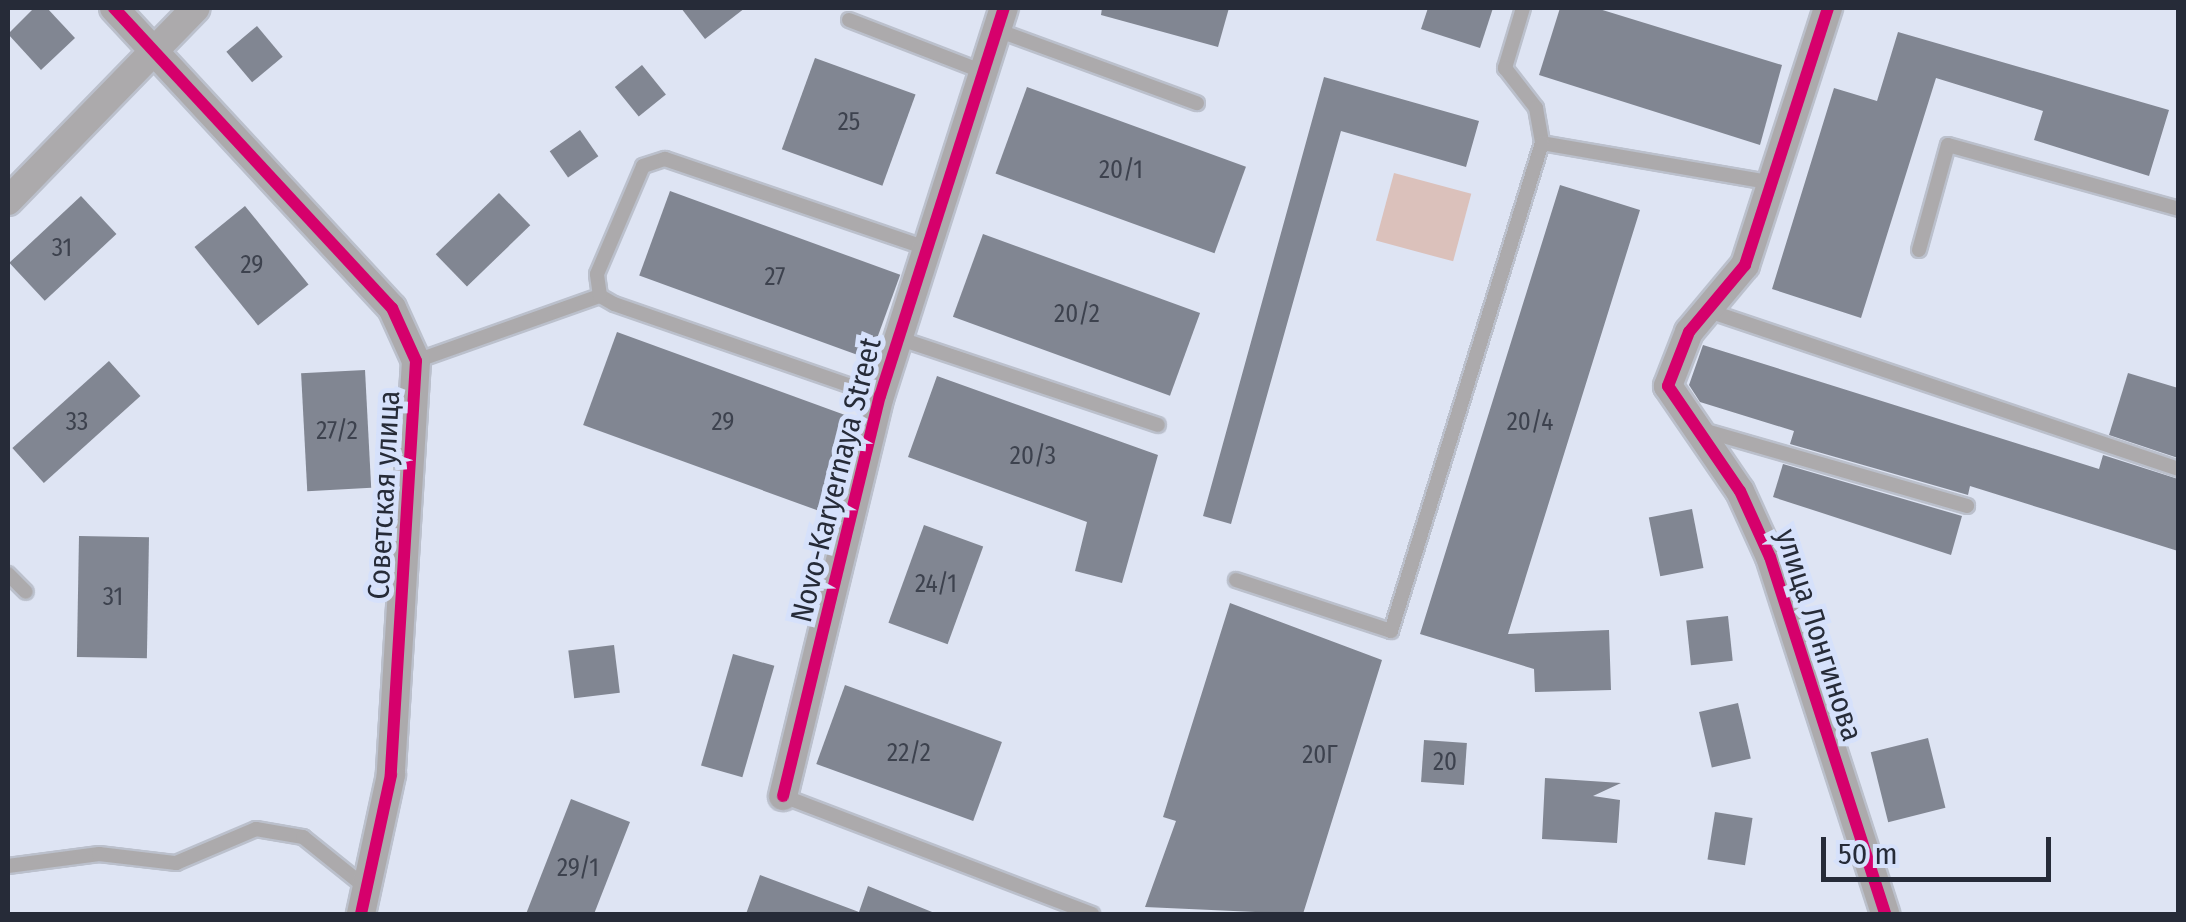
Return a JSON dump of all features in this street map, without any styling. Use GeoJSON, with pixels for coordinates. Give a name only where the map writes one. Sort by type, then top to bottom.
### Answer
{"type":"FeatureCollection","features":[{"type":"Feature","properties":{"kind":"street","name":"Советская улица"},"geometry":{"type":"LineString","coordinates":[[114,8],[392,308],[416,360],[391,775],[365,902]]}},
{"type":"Feature","properties":{"kind":"street"},"geometry":{"type":"LineString","coordinates":[[8,202],[196,8]]}},
{"type":"Feature","properties":{"kind":"street","name":"улица Лонгинова"},"geometry":{"type":"LineString","coordinates":[[1828,8],[1774,184],[1744,266],[1712,312],[1688,332],[1670,373],[1693,428],[1740,491],[1770,557],[1885,914]]}},
{"type":"Feature","properties":{"kind":"street","name":"Novo-Karyernaya Street"},"geometry":{"type":"LineString","coordinates":[[783,796],[880,396],[1001,19]]}},
{"type":"Feature","properties":{"kind":"lane"},"geometry":{"type":"LineString","coordinates":[[1236,580],[1391,631],[1542,144],[1536,108],[1505,68],[1524,8]]}},
{"type":"Feature","properties":{"kind":"lane"},"geometry":{"type":"LineString","coordinates":[[1001,19],[1197,103]]}},
{"type":"Feature","properties":{"kind":"lane"},"geometry":{"type":"LineString","coordinates":[[848,20],[984,72]]}},
{"type":"Feature","properties":{"kind":"lane"},"geometry":{"type":"LineString","coordinates":[[1542,144],[1774,184]]}},
{"type":"Feature","properties":{"kind":"lane"},"geometry":{"type":"LineString","coordinates":[[1919,250],[1948,145],[2178,209]]}},
{"type":"Feature","properties":{"kind":"lane"},"geometry":{"type":"LineString","coordinates":[[600,296],[597,274],[643,166],[665,159],[927,248]]}},
{"type":"Feature","properties":{"kind":"lane"},"geometry":{"type":"LineString","coordinates":[[416,360],[600,296],[880,396]]}},
{"type":"Feature","properties":{"kind":"lane"},"geometry":{"type":"LineString","coordinates":[[1712,312],[2178,468]]}},
{"type":"Feature","properties":{"kind":"lane"},"geometry":{"type":"LineString","coordinates":[[898,338],[1158,424]]}},
{"type":"Feature","properties":{"kind":"lane"},"geometry":{"type":"LineString","coordinates":[[1693,428],[1967,506]]}},
{"type":"Feature","properties":{"kind":"lane"},"geometry":{"type":"LineString","coordinates":[[8,574],[26,592]]}},
{"type":"Feature","properties":{"kind":"lane"},"geometry":{"type":"LineString","coordinates":[[783,796],[1092,914]]}},
{"type":"Feature","properties":{"kind":"lane"},"geometry":{"type":"LineString","coordinates":[[8,866],[99,854],[176,863],[256,829],[302,837],[365,902]]}},
{"type":"Feature","properties":{"kind":"shaded area"},"geometry":{"type":"Polygon","coordinates":[[[1394,173],[1471,194],[1453,261],[1376,241],[1394,173]]]}},
{"type":"Feature","properties":{"kind":"building"},"geometry":{"type":"Polygon","coordinates":[[[34,8],[47,8],[75,38],[41,70],[8,34],[34,8]]]}},
{"type":"Feature","properties":{"kind":"building"},"geometry":{"type":"Polygon","coordinates":[[[681,8],[745,8],[705,39],[681,8]]]}},
{"type":"Feature","properties":{"kind":"building"},"geometry":{"type":"Polygon","coordinates":[[[1102,8],[1229,8],[1218,47],[1101,15],[1102,8]]]}},
{"type":"Feature","properties":{"kind":"building"},"geometry":{"type":"Polygon","coordinates":[[[1428,8],[1493,8],[1480,48],[1421,29],[1428,8]]]}},
{"type":"Feature","properties":{"kind":"building"},"geometry":{"type":"Polygon","coordinates":[[[1560,8],[1596,8],[1782,65],[1760,145],[1539,75],[1560,8]]]}},
{"type":"Feature","properties":{"kind":"building"},"geometry":{"type":"Polygon","coordinates":[[[257,26],[283,57],[252,82],[226,52],[257,26]]]}},
{"type":"Feature","properties":{"kind":"building"},"geometry":{"type":"Polygon","coordinates":[[[1898,32],[2169,110],[2149,176],[2034,140],[2043,111],[1936,78],[1861,318],[1772,289],[1834,88],[1877,101],[1898,32]]]}},
{"type":"Feature","properties":{"kind":"building"},"geometry":{"type":"Polygon","coordinates":[[[815,58],[916,95],[882,186],[782,149],[815,58]]]}},
{"type":"Feature","properties":{"kind":"building"},"geometry":{"type":"Polygon","coordinates":[[[642,65],[666,95],[639,117],[615,87],[642,65]]]}},
{"type":"Feature","properties":{"kind":"building"},"geometry":{"type":"Polygon","coordinates":[[[1324,77],[1479,121],[1466,167],[1341,131],[1231,524],[1203,516],[1324,77]]]}},
{"type":"Feature","properties":{"kind":"building"},"geometry":{"type":"Polygon","coordinates":[[[1027,87],[1246,167],[1214,253],[996,173],[1027,87]]]}},
{"type":"Feature","properties":{"kind":"building"},"geometry":{"type":"Polygon","coordinates":[[[580,130],[598,156],[568,177],[550,151],[580,130]]]}},
{"type":"Feature","properties":{"kind":"building"},"geometry":{"type":"Polygon","coordinates":[[[1560,185],[1640,210],[1508,634],[1609,630],[1611,690],[1535,692],[1534,669],[1420,634],[1560,185]]]}},
{"type":"Feature","properties":{"kind":"building"},"geometry":{"type":"Polygon","coordinates":[[[670,191],[900,275],[869,359],[639,276],[670,191]]]}},
{"type":"Feature","properties":{"kind":"building"},"geometry":{"type":"Polygon","coordinates":[[[499,193],[530,225],[467,287],[436,254],[499,193]]]}},
{"type":"Feature","properties":{"kind":"building"},"geometry":{"type":"Polygon","coordinates":[[[81,196],[116,234],[45,301],[9,263],[81,196]]]}},
{"type":"Feature","properties":{"kind":"building"},"geometry":{"type":"Polygon","coordinates":[[[245,206],[309,284],[258,325],[194,247],[245,206]]]}},
{"type":"Feature","properties":{"kind":"building"},"geometry":{"type":"Polygon","coordinates":[[[983,234],[1200,313],[1170,396],[953,317],[983,234]]]}},
{"type":"Feature","properties":{"kind":"building"},"geometry":{"type":"Polygon","coordinates":[[[617,332],[857,419],[823,512],[583,425],[617,332]]]}},
{"type":"Feature","properties":{"kind":"building"},"geometry":{"type":"Polygon","coordinates":[[[1703,345],[2099,469],[2103,455],[2178,479],[2178,551],[1970,486],[1968,495],[1790,444],[1794,431],[1700,402],[1689,385],[1703,345]]]}},
{"type":"Feature","properties":{"kind":"building"},"geometry":{"type":"Polygon","coordinates":[[[109,361],[140,396],[44,483],[12,448],[109,361]]]}},
{"type":"Feature","properties":{"kind":"building"},"geometry":{"type":"Polygon","coordinates":[[[365,370],[371,488],[307,491],[301,373],[365,370]]]}},
{"type":"Feature","properties":{"kind":"building"},"geometry":{"type":"Polygon","coordinates":[[[2128,373],[2178,388],[2178,458],[2109,435],[2128,373]]]}},
{"type":"Feature","properties":{"kind":"building"},"geometry":{"type":"Polygon","coordinates":[[[937,376],[1158,455],[1122,583],[1075,571],[1087,522],[908,457],[937,376]]]}},
{"type":"Feature","properties":{"kind":"building"},"geometry":{"type":"Polygon","coordinates":[[[1783,464],[1962,516],[1951,555],[1773,497],[1783,464]]]}},
{"type":"Feature","properties":{"kind":"building"},"geometry":{"type":"Polygon","coordinates":[[[1692,509],[1703,568],[1660,576],[1649,517],[1692,509]]]}},
{"type":"Feature","properties":{"kind":"building"},"geometry":{"type":"Polygon","coordinates":[[[924,525],[983,547],[948,644],[888,623],[924,525]]]}},
{"type":"Feature","properties":{"kind":"building"},"geometry":{"type":"Polygon","coordinates":[[[79,536],[149,537],[147,658],[77,657],[79,536]]]}},
{"type":"Feature","properties":{"kind":"building"},"geometry":{"type":"Polygon","coordinates":[[[1230,603],[1382,660],[1303,914],[1145,907],[1176,821],[1163,817],[1230,603]]]}},
{"type":"Feature","properties":{"kind":"building"},"geometry":{"type":"Polygon","coordinates":[[[1728,616],[1733,661],[1691,665],[1686,620],[1728,616]]]}},
{"type":"Feature","properties":{"kind":"building"},"geometry":{"type":"Polygon","coordinates":[[[614,645],[620,693],[574,698],[568,651],[614,645]]]}},
{"type":"Feature","properties":{"kind":"building"},"geometry":{"type":"Polygon","coordinates":[[[733,654],[774,666],[742,777],[701,766],[733,654]]]}},
{"type":"Feature","properties":{"kind":"building"},"geometry":{"type":"Polygon","coordinates":[[[845,685],[1002,742],[973,821],[816,764],[845,685]]]}},
{"type":"Feature","properties":{"kind":"building"},"geometry":{"type":"Polygon","coordinates":[[[1738,703],[1751,759],[1712,768],[1699,712],[1738,703]]]}},
{"type":"Feature","properties":{"kind":"building"},"geometry":{"type":"Polygon","coordinates":[[[1928,738],[1945,808],[1888,822],[1871,752],[1928,738]]]}},
{"type":"Feature","properties":{"kind":"building"},"geometry":{"type":"Polygon","coordinates":[[[1424,740],[1467,743],[1464,785],[1421,782],[1424,740]]]}},
{"type":"Feature","properties":{"kind":"building"},"geometry":{"type":"Polygon","coordinates":[[[1545,778],[1621,783],[1593,796],[1620,800],[1617,843],[1542,839],[1545,778]]]}},
{"type":"Feature","properties":{"kind":"building"},"geometry":{"type":"Polygon","coordinates":[[[571,799],[630,822],[594,914],[526,914],[571,799]]]}},
{"type":"Feature","properties":{"kind":"building"},"geometry":{"type":"Polygon","coordinates":[[[1715,812],[1753,818],[1745,865],[1707,859],[1715,812]]]}},
{"type":"Feature","properties":{"kind":"building"},"geometry":{"type":"Polygon","coordinates":[[[760,875],[859,912],[868,886],[937,914],[746,914],[760,875]]]}},
{"type":"Feature","properties":{"kind":"cycle path"},"geometry":{"type":"LineString","coordinates":[[114,8],[392,308],[416,361],[391,775],[361,914]]}},
{"type":"Feature","properties":{"kind":"cycle path"},"geometry":{"type":"LineString","coordinates":[[783,796],[880,396],[1004,8]]}},
{"type":"Feature","properties":{"kind":"cycle path"},"geometry":{"type":"LineString","coordinates":[[1828,8],[1745,265],[1689,332],[1668,386],[1740,491],[1770,557],[1885,914]]}}]}
